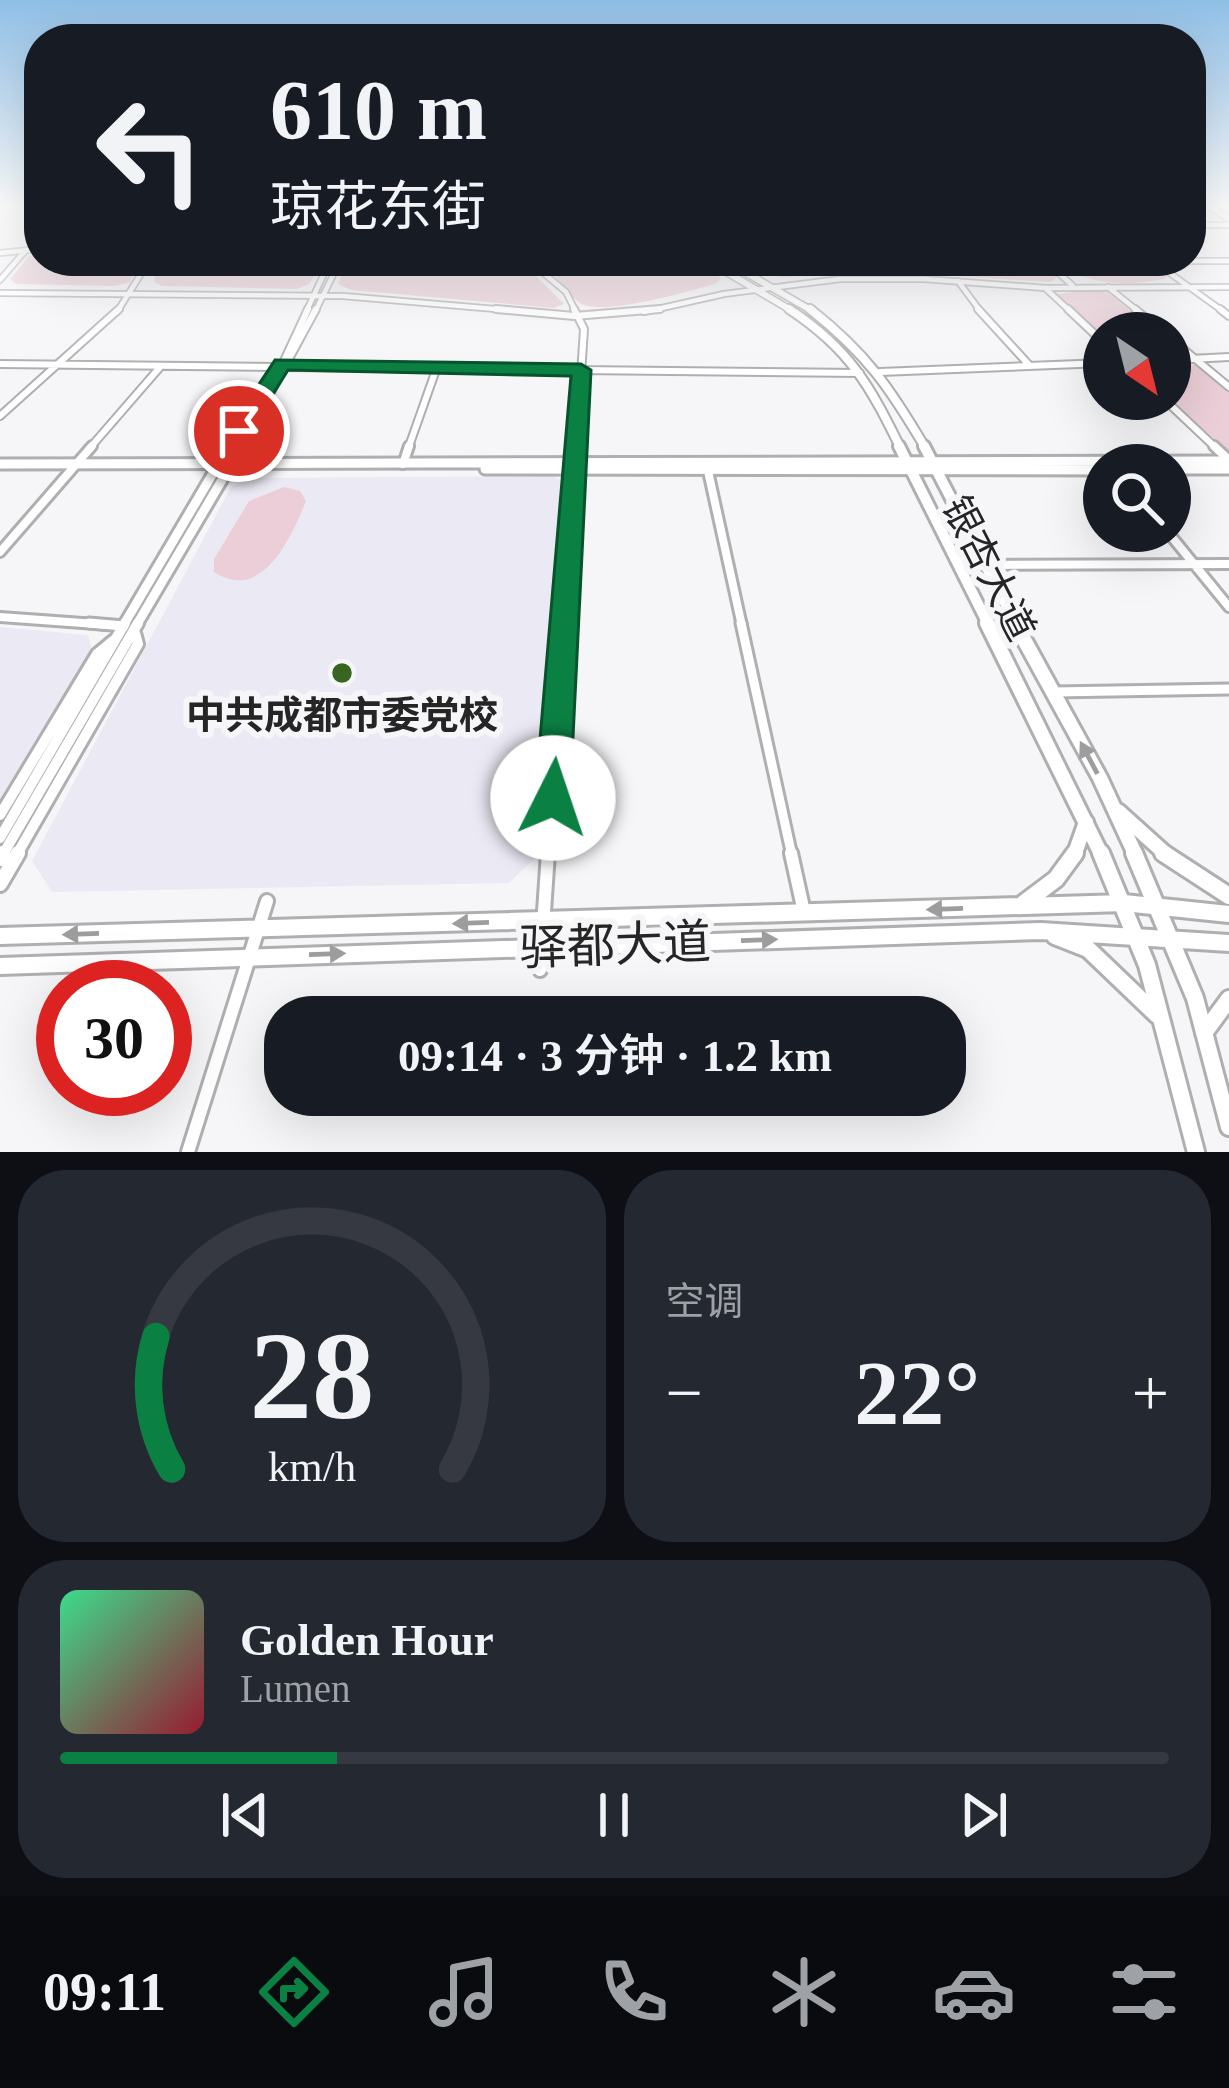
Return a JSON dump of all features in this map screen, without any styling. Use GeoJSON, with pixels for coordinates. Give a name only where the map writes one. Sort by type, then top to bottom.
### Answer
{"type":"FeatureCollection","features":[{"type":"Feature","properties":{"kind":"main road","name":"银杏大道"},"geometry":{"type":"LineString","coordinates":[[739,276],[844,333],[880,372],[936,466],[983,565],[1113,806],[1159,907],[1204,1033],[1229,1127]]}},
{"type":"Feature","properties":{"kind":"main road","name":"银杏大道"},"geometry":{"type":"LineString","coordinates":[[746,276],[830,337],[861,373],[910,466],[1087,819],[1124,903],[1164,1026],[1196,1152]]}},
{"type":"Feature","properties":{"kind":"main road"},"geometry":{"type":"LineString","coordinates":[[1113,806],[1155,848],[1229,896]]}},
{"type":"Feature","properties":{"kind":"main road"},"geometry":{"type":"LineString","coordinates":[[1019,907],[1061,879],[1082,841],[1087,819]]}},
{"type":"Feature","properties":{"kind":"main road","name":"驿都大道"},"geometry":{"type":"LineString","coordinates":[[0,936],[1124,903],[1229,914]]}},
{"type":"Feature","properties":{"kind":"main road"},"geometry":{"type":"LineString","coordinates":[[1041,931],[1088,949],[1150,1004],[1164,1026]]}},
{"type":"Feature","properties":{"kind":"main road","name":"驿都大道"},"geometry":{"type":"LineString","coordinates":[[0,966],[1041,931],[1229,944]]}},
{"type":"Feature","properties":{"kind":"main road"},"geometry":{"type":"LineString","coordinates":[[1204,1033],[1229,998]]}},
{"type":"Feature","properties":{"kind":"street"},"geometry":{"type":"LineString","coordinates":[[0,416],[134,291],[142,276]]}},
{"type":"Feature","properties":{"kind":"street"},"geometry":{"type":"LineString","coordinates":[[0,860],[222,467],[286,365],[327,276]]}},
{"type":"Feature","properties":{"kind":"street"},"geometry":{"type":"LineString","coordinates":[[540,970],[581,370],[580,314],[566,292],[545,276]]}},
{"type":"Feature","properties":{"kind":"street"},"geometry":{"type":"LineString","coordinates":[[0,284],[318,293],[580,314],[649,312],[760,286],[888,276]]}},
{"type":"Feature","properties":{"kind":"street"},"geometry":{"type":"LineString","coordinates":[[917,276],[1073,286],[1186,285]]}},
{"type":"Feature","properties":{"kind":"street"},"geometry":{"type":"LineString","coordinates":[[1062,276],[1073,286]]}},
{"type":"Feature","properties":{"kind":"street"},"geometry":{"type":"LineString","coordinates":[[1174,276],[1229,316]]}},
{"type":"Feature","properties":{"kind":"street"},"geometry":{"type":"LineString","coordinates":[[760,286],[874,278],[1046,288],[1229,286]]}},
{"type":"Feature","properties":{"kind":"street"},"geometry":{"type":"LineString","coordinates":[[958,281],[989,324],[1030,366]]}},
{"type":"Feature","properties":{"kind":"street"},"geometry":{"type":"LineString","coordinates":[[1108,286],[1139,312]]}},
{"type":"Feature","properties":{"kind":"street"},"geometry":{"type":"LineString","coordinates":[[1046,288],[1083,323]]}},
{"type":"Feature","properties":{"kind":"street"},"geometry":{"type":"LineString","coordinates":[[1191,356],[1229,387]]}},
{"type":"Feature","properties":{"kind":"street"},"geometry":{"type":"LineString","coordinates":[[1191,359],[1229,357]]}},
{"type":"Feature","properties":{"kind":"street"},"geometry":{"type":"LineString","coordinates":[[880,372],[1083,363]]}},
{"type":"Feature","properties":{"kind":"street"},"geometry":{"type":"LineString","coordinates":[[0,364],[861,373]]}},
{"type":"Feature","properties":{"kind":"street"},"geometry":{"type":"LineString","coordinates":[[0,552],[161,364]]}},
{"type":"Feature","properties":{"kind":"street"},"geometry":{"type":"LineString","coordinates":[[403,464],[437,367]]}},
{"type":"Feature","properties":{"kind":"street"},"geometry":{"type":"LineString","coordinates":[[1185,420],[1229,463]]}},
{"type":"Feature","properties":{"kind":"street"},"geometry":{"type":"LineString","coordinates":[[0,466],[1229,463]]}},
{"type":"Feature","properties":{"kind":"street"},"geometry":{"type":"LineString","coordinates":[[1191,467],[1229,463]]}},
{"type":"Feature","properties":{"kind":"street"},"geometry":{"type":"LineString","coordinates":[[222,467],[403,464],[708,471],[910,466]]}},
{"type":"Feature","properties":{"kind":"street"},"geometry":{"type":"LineString","coordinates":[[936,466],[1083,470]]}},
{"type":"Feature","properties":{"kind":"street"},"geometry":{"type":"LineString","coordinates":[[708,471],[805,913]]}},
{"type":"Feature","properties":{"kind":"street"},"geometry":{"type":"LineString","coordinates":[[1184,552],[1229,607]]}},
{"type":"Feature","properties":{"kind":"street"},"geometry":{"type":"LineString","coordinates":[[983,565],[1229,564]]}},
{"type":"Feature","properties":{"kind":"street"},"geometry":{"type":"LineString","coordinates":[[0,617],[130,630]]}},
{"type":"Feature","properties":{"kind":"street"},"geometry":{"type":"LineString","coordinates":[[0,815],[98,654],[130,630]]}},
{"type":"Feature","properties":{"kind":"street"},"geometry":{"type":"LineString","coordinates":[[0,884],[138,644],[130,630]]}},
{"type":"Feature","properties":{"kind":"street"},"geometry":{"type":"LineString","coordinates":[[1054,692],[1229,689]]}},
{"type":"Feature","properties":{"kind":"street"},"geometry":{"type":"LineString","coordinates":[[0,838],[49,767]]}},
{"type":"Feature","properties":{"kind":"street"},"geometry":{"type":"LineString","coordinates":[[188,1152],[267,901]]}},
{"type":"Feature","properties":{"kind":"shaded area"},"geometry":{"type":"Polygon","coordinates":[[[24,262],[24,276],[132,276],[130,282],[115,286],[16,284],[10,279],[24,262]]]}},
{"type":"Feature","properties":{"kind":"shaded area"},"geometry":{"type":"Polygon","coordinates":[[[155,276],[314,276],[297,289],[162,286],[154,282],[155,276]]]}},
{"type":"Feature","properties":{"kind":"shaded area"},"geometry":{"type":"Polygon","coordinates":[[[341,276],[536,276],[564,304],[554,308],[351,290],[338,284],[341,276]]]}},
{"type":"Feature","properties":{"kind":"shaded area"},"geometry":{"type":"Polygon","coordinates":[[[956,276],[1057,277],[1051,282],[956,276]]]}},
{"type":"Feature","properties":{"kind":"shaded area"},"geometry":{"type":"Polygon","coordinates":[[[1084,276],[1167,278],[1139,283],[1084,276]]]}},
{"type":"Feature","properties":{"kind":"shaded area"},"geometry":{"type":"Polygon","coordinates":[[[555,277],[721,278],[715,284],[607,307],[580,303],[555,277]]]}},
{"type":"Feature","properties":{"kind":"shaded area"},"geometry":{"type":"Polygon","coordinates":[[[1096,289],[1109,293],[1132,312],[1083,312],[1083,318],[1057,294],[1096,289]]]}},
{"type":"Feature","properties":{"kind":"shaded area"},"geometry":{"type":"Polygon","coordinates":[[[1191,365],[1198,365],[1229,392],[1229,452],[1191,418],[1191,365]]]}},
{"type":"Feature","properties":{"kind":"shaded area","name":"中共成都市委党校"},"geometry":{"type":"Polygon","coordinates":[[[553,476],[568,484],[534,859],[509,883],[52,892],[32,861],[231,487],[253,478],[553,476]]]}},
{"type":"Feature","properties":{"kind":"shaded area"},"geometry":{"type":"Polygon","coordinates":[[[284,487],[300,491],[306,501],[273,562],[247,579],[231,580],[214,572],[214,559],[249,501],[284,487]]]}},
{"type":"Feature","properties":{"kind":"shaded area"},"geometry":{"type":"Polygon","coordinates":[[[0,627],[88,635],[93,654],[0,807],[0,627]]]}},
{"type":"Feature","properties":{"kind":"place","name":"中共成都市委党校"},"geometry":{"type":"Point","coordinates":[342,673]}},
{"type":"Feature","properties":{"kind":"route"},"geometry":{"type":"LineString","coordinates":[[239,431],[282,364],[581,370],[553,798]]}}]}
